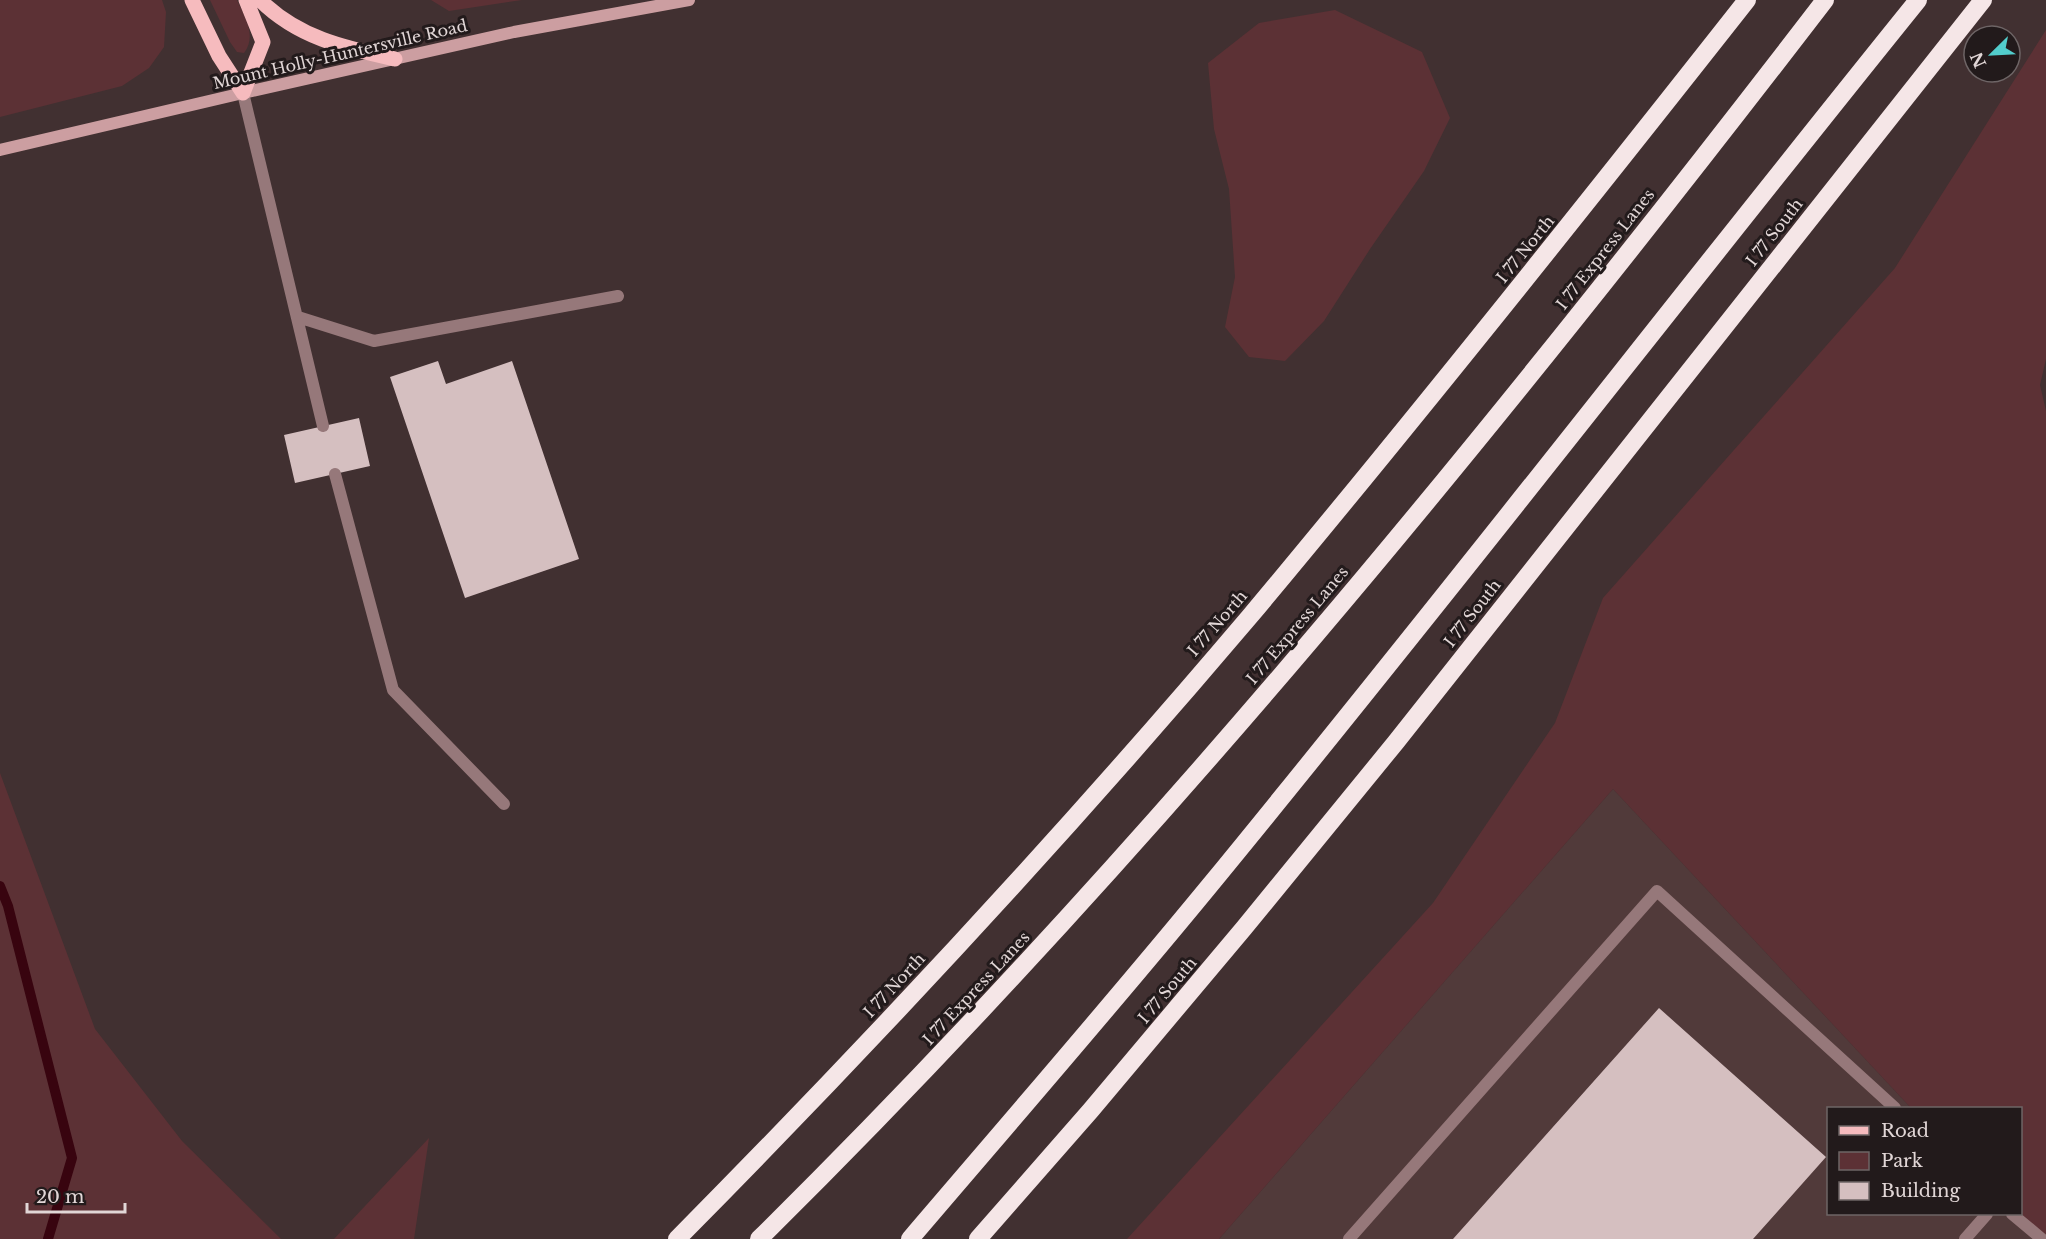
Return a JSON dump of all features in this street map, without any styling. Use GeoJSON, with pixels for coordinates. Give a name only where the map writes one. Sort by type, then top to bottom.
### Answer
{"type":"FeatureCollection","features":[{"type":"Feature","properties":{"kind":"highway","name":"I 77 North"},"geometry":{"type":"LineString","coordinates":[[677,1239],[778,1137],[932,974],[1092,797],[1248,618],[1413,419],[1748,0]]}},
{"type":"Feature","properties":{"kind":"highway","name":"I 77 Express Lanes"},"geometry":{"type":"LineString","coordinates":[[759,1239],[977,1016],[1138,839],[1296,658],[1454,469],[1825,0]]}},
{"type":"Feature","properties":{"kind":"highway"},"geometry":{"type":"LineString","coordinates":[[910,1239],[1203,894],[1354,708],[1730,232],[1918,0]]}},
{"type":"Feature","properties":{"kind":"highway","name":"I 77 South"},"geometry":{"type":"LineString","coordinates":[[978,1239],[1091,1110],[1244,928],[1381,759],[1983,0]]}},
{"type":"Feature","properties":{"kind":"main road"},"geometry":{"type":"LineString","coordinates":[[192,0],[219,56],[243,93]]}},
{"type":"Feature","properties":{"kind":"main road"},"geometry":{"type":"LineString","coordinates":[[243,93],[263,42],[246,0]]}},
{"type":"Feature","properties":{"kind":"main road"},"geometry":{"type":"LineString","coordinates":[[260,0],[292,26],[319,39],[349,49],[395,59]]}},
{"type":"Feature","properties":{"kind":"main road","name":"Mount Holly-Huntersville Road"},"geometry":{"type":"LineString","coordinates":[[0,150],[514,32],[689,0]]}},
{"type":"Feature","properties":{"kind":"lane"},"geometry":{"type":"LineString","coordinates":[[243,93],[323,426]]}},
{"type":"Feature","properties":{"kind":"lane"},"geometry":{"type":"LineString","coordinates":[[298,317],[374,341],[618,296]]}},
{"type":"Feature","properties":{"kind":"lane"},"geometry":{"type":"LineString","coordinates":[[335,474],[393,690],[504,804]]}},
{"type":"Feature","properties":{"kind":"lane"},"geometry":{"type":"LineString","coordinates":[[1349,1239],[1657,891],[1894,1107]]}},
{"type":"Feature","properties":{"kind":"lane"},"geometry":{"type":"LineString","coordinates":[[1965,1239],[1986,1215]]}},
{"type":"Feature","properties":{"kind":"lane"},"geometry":{"type":"LineString","coordinates":[[2013,1215],[2042,1239]]}},
{"type":"Feature","properties":{"kind":"shaded area"},"geometry":{"type":"Polygon","coordinates":[[[1613,789],[1910,1107],[1827,1107],[1827,1215],[2013,1215],[2041,1239],[1219,1239],[1613,789]]]}},
{"type":"Feature","properties":{"kind":"green space"},"geometry":{"type":"Polygon","coordinates":[[[0,0],[162,0],[166,12],[164,47],[149,68],[122,86],[0,117],[0,0]]]}},
{"type":"Feature","properties":{"kind":"green space"},"geometry":{"type":"Polygon","coordinates":[[[210,0],[237,0],[250,33],[248,47],[244,53],[237,52],[230,42],[210,0]]]}},
{"type":"Feature","properties":{"kind":"green space"},"geometry":{"type":"Polygon","coordinates":[[[431,0],[522,0],[449,11],[431,0]]]}},
{"type":"Feature","properties":{"kind":"green space"},"geometry":{"type":"Polygon","coordinates":[[[1335,10],[1422,52],[1450,118],[1424,171],[1324,321],[1285,361],[1249,357],[1225,327],[1235,277],[1229,189],[1214,129],[1208,63],[1259,23],[1335,10]]]}},
{"type":"Feature","properties":{"kind":"green space"},"geometry":{"type":"Polygon","coordinates":[[[2046,30],[2046,359],[2040,385],[2046,411],[2046,1239],[2021,1215],[2022,1107],[1910,1107],[1613,789],[1219,1239],[1127,1239],[1433,903],[1555,723],[1603,598],[1895,268],[2012,84],[2022,84],[2022,68],[2046,30]]]}},
{"type":"Feature","properties":{"kind":"green space"},"geometry":{"type":"Polygon","coordinates":[[[0,773],[95,1029],[182,1141],[281,1239],[0,1239],[0,773]]]}},
{"type":"Feature","properties":{"kind":"green space"},"geometry":{"type":"Polygon","coordinates":[[[429,1138],[414,1239],[334,1239],[429,1138]]]}},
{"type":"Feature","properties":{"kind":"building"},"geometry":{"type":"Polygon","coordinates":[[[438,361],[446,384],[512,361],[579,559],[465,598],[390,377],[438,361]]]}},
{"type":"Feature","properties":{"kind":"building"},"geometry":{"type":"Polygon","coordinates":[[[359,418],[370,466],[295,483],[284,435],[359,418]]]}},
{"type":"Feature","properties":{"kind":"building"},"geometry":{"type":"Polygon","coordinates":[[[1659,1008],[1826,1157],[1753,1239],[1453,1239],[1659,1008]]]}},
{"type":"Feature","properties":{"kind":"waterway"},"geometry":{"type":"LineString","coordinates":[[0,886],[8,906],[72,1158],[48,1239]]}}]}
